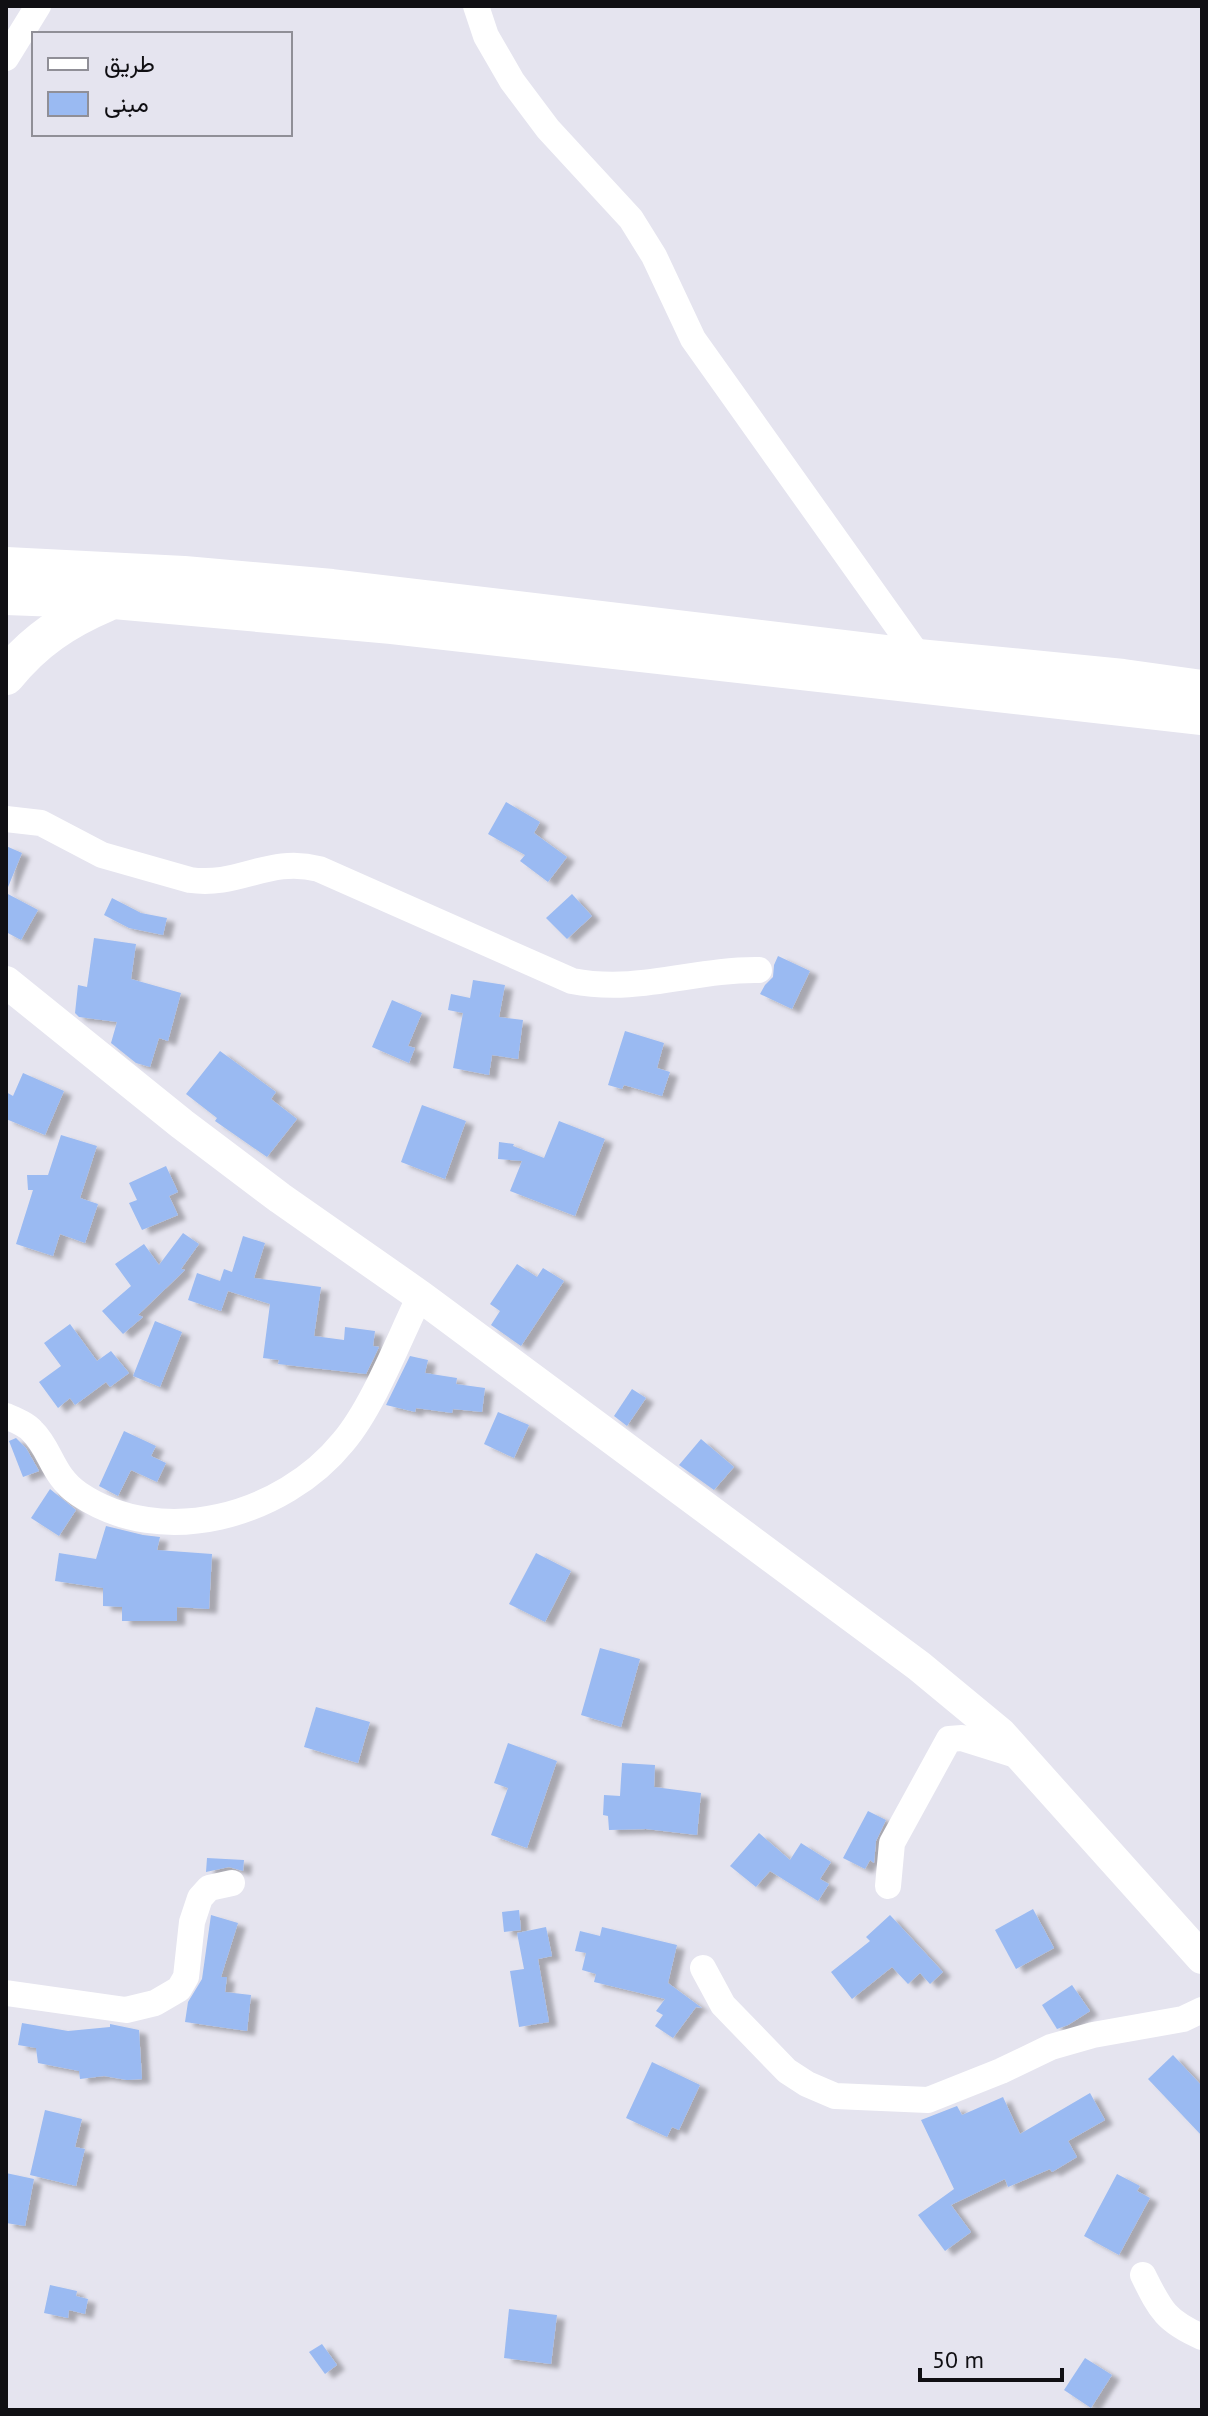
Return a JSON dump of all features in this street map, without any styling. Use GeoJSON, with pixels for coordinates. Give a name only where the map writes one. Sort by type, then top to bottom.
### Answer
{"type":"FeatureCollection","features":[{"type":"Feature","properties":{"kind":"highway"},"geometry":{"type":"LineString","coordinates":[[6,566],[155,573],[302,585],[1202,689]]}},
{"type":"Feature","properties":{"kind":"highway"},"geometry":{"type":"LineString","coordinates":[[6,596],[114,600],[392,625],[1202,716]]}},
{"type":"Feature","properties":{"kind":"highway"},"geometry":{"type":"LineString","coordinates":[[6,676],[38,641],[55,628],[114,600]]}},
{"type":"Feature","properties":{"kind":"main road"},"geometry":{"type":"LineString","coordinates":[[6,982],[231,1161],[420,1296],[919,1666],[1000,1733],[1202,1958]]}},
{"type":"Feature","properties":{"kind":"street"},"geometry":{"type":"LineString","coordinates":[[6,58],[38,6]]}},
{"type":"Feature","properties":{"kind":"street"},"geometry":{"type":"LineString","coordinates":[[476,6],[486,36],[512,81],[548,129],[631,219],[654,256],[693,339],[920,658]]}},
{"type":"Feature","properties":{"kind":"street"},"geometry":{"type":"LineString","coordinates":[[6,819],[41,823],[102,855],[190,880],[233,879],[281,864],[319,869],[572,981],[635,985],[724,971],[759,970]]}},
{"type":"Feature","properties":{"kind":"street"},"geometry":{"type":"LineString","coordinates":[[6,1416],[29,1427],[38,1437],[53,1468],[77,1493],[104,1507],[135,1518],[173,1522],[212,1521],[279,1493],[317,1470],[345,1441],[420,1296]]}},
{"type":"Feature","properties":{"kind":"street"},"geometry":{"type":"LineString","coordinates":[[888,1886],[892,1843],[949,1739],[962,1738],[1022,1757]]}},
{"type":"Feature","properties":{"kind":"street"},"geometry":{"type":"LineString","coordinates":[[6,1993],[126,2010],[155,2003],[179,1989],[186,1977],[192,1922],[200,1898],[209,1888],[232,1883]]}},
{"type":"Feature","properties":{"kind":"street"},"geometry":{"type":"LineString","coordinates":[[703,1968],[723,2005],[787,2071],[835,2096],[928,2100],[1051,2047],[1093,2035],[1183,2019],[1202,2010]]}},
{"type":"Feature","properties":{"kind":"street"},"geometry":{"type":"LineString","coordinates":[[1143,2275],[1160,2308],[1178,2327],[1202,2337]]}},
{"type":"Feature","properties":{"kind":"building"},"geometry":{"type":"Polygon","coordinates":[[[506,802],[540,822],[534,833],[567,857],[548,882],[520,861],[525,855],[488,834],[506,802]]]}},
{"type":"Feature","properties":{"kind":"building"},"geometry":{"type":"Polygon","coordinates":[[[6,846],[22,853],[6,892],[6,846]]]}},
{"type":"Feature","properties":{"kind":"building"},"geometry":{"type":"Polygon","coordinates":[[[6,893],[38,910],[21,940],[6,932],[6,893]]]}},
{"type":"Feature","properties":{"kind":"building"},"geometry":{"type":"Polygon","coordinates":[[[572,894],[592,916],[567,939],[546,918],[572,894]]]}},
{"type":"Feature","properties":{"kind":"building"},"geometry":{"type":"Polygon","coordinates":[[[112,898],[141,913],[167,918],[163,935],[129,928],[104,915],[112,898]]]}},
{"type":"Feature","properties":{"kind":"building"},"geometry":{"type":"Polygon","coordinates":[[[94,938],[136,944],[131,979],[181,993],[168,1041],[159,1038],[150,1067],[136,1063],[111,1043],[117,1022],[79,1017],[75,1013],[78,985],[87,987],[94,938]]]}},
{"type":"Feature","properties":{"kind":"building"},"geometry":{"type":"Polygon","coordinates":[[[778,956],[810,971],[792,1009],[760,994],[773,977],[778,956]]]}},
{"type":"Feature","properties":{"kind":"building"},"geometry":{"type":"Polygon","coordinates":[[[473,980],[505,985],[499,1017],[523,1020],[518,1059],[492,1055],[489,1075],[453,1068],[463,1013],[448,1010],[451,994],[470,998],[473,980]]]}},
{"type":"Feature","properties":{"kind":"building"},"geometry":{"type":"Polygon","coordinates":[[[392,1000],[422,1013],[408,1046],[415,1048],[409,1063],[372,1047],[392,1000]]]}},
{"type":"Feature","properties":{"kind":"building"},"geometry":{"type":"Polygon","coordinates":[[[625,1031],[664,1043],[657,1068],[670,1072],[662,1096],[624,1085],[622,1089],[608,1085],[625,1031]]]}},
{"type":"Feature","properties":{"kind":"building"},"geometry":{"type":"Polygon","coordinates":[[[220,1051],[276,1092],[271,1099],[297,1119],[267,1157],[215,1121],[217,1118],[186,1094],[220,1051]]]}},
{"type":"Feature","properties":{"kind":"building"},"geometry":{"type":"Polygon","coordinates":[[[23,1073],[64,1091],[45,1135],[6,1119],[6,1092],[13,1096],[23,1073]]]}},
{"type":"Feature","properties":{"kind":"building"},"geometry":{"type":"Polygon","coordinates":[[[422,1105],[466,1121],[445,1179],[401,1162],[422,1105]]]}},
{"type":"Feature","properties":{"kind":"building"},"geometry":{"type":"Polygon","coordinates":[[[559,1121],[605,1139],[575,1216],[510,1191],[522,1161],[498,1159],[499,1142],[514,1144],[544,1158],[559,1121]]]}},
{"type":"Feature","properties":{"kind":"building"},"geometry":{"type":"Polygon","coordinates":[[[61,1135],[97,1146],[80,1198],[98,1204],[85,1243],[60,1234],[53,1256],[16,1244],[33,1190],[28,1190],[27,1175],[48,1175],[61,1135]]]}},
{"type":"Feature","properties":{"kind":"building"},"geometry":{"type":"Polygon","coordinates":[[[166,1166],[178,1192],[169,1196],[178,1215],[142,1230],[129,1203],[137,1200],[129,1183],[166,1166]]]}},
{"type":"Feature","properties":{"kind":"building"},"geometry":{"type":"Polygon","coordinates":[[[183,1233],[199,1244],[181,1269],[185,1270],[138,1315],[143,1317],[123,1334],[102,1311],[131,1286],[115,1264],[144,1244],[159,1265],[183,1233]]]}},
{"type":"Feature","properties":{"kind":"building"},"geometry":{"type":"Polygon","coordinates":[[[243,1236],[265,1243],[254,1278],[321,1287],[314,1336],[344,1340],[345,1327],[375,1331],[373,1346],[379,1347],[366,1374],[278,1364],[279,1360],[263,1358],[270,1304],[228,1291],[221,1311],[188,1300],[197,1273],[220,1281],[224,1269],[232,1272],[243,1236]]]}},
{"type":"Feature","properties":{"kind":"building"},"geometry":{"type":"Polygon","coordinates":[[[517,1264],[537,1277],[543,1268],[564,1281],[521,1346],[491,1325],[500,1311],[490,1304],[517,1264]]]}},
{"type":"Feature","properties":{"kind":"building"},"geometry":{"type":"Polygon","coordinates":[[[155,1321],[182,1332],[160,1387],[133,1376],[155,1321]]]}},
{"type":"Feature","properties":{"kind":"building"},"geometry":{"type":"Polygon","coordinates":[[[70,1324],[97,1361],[111,1351],[129,1373],[110,1387],[106,1382],[75,1405],[70,1398],[58,1408],[39,1382],[61,1366],[44,1343],[70,1324]]]}},
{"type":"Feature","properties":{"kind":"building"},"geometry":{"type":"Polygon","coordinates":[[[410,1356],[428,1360],[425,1373],[457,1378],[456,1384],[485,1388],[482,1412],[453,1409],[452,1413],[416,1408],[415,1412],[386,1405],[410,1356]]]}},
{"type":"Feature","properties":{"kind":"building"},"geometry":{"type":"Polygon","coordinates":[[[632,1389],[646,1398],[627,1426],[614,1416],[632,1389]]]}},
{"type":"Feature","properties":{"kind":"building"},"geometry":{"type":"Polygon","coordinates":[[[498,1412],[529,1425],[514,1458],[484,1444],[498,1412]]]}},
{"type":"Feature","properties":{"kind":"building"},"geometry":{"type":"Polygon","coordinates":[[[124,1431],[156,1446],[151,1456],[166,1463],[157,1482],[131,1470],[118,1496],[99,1486],[124,1431]]]}},
{"type":"Feature","properties":{"kind":"building"},"geometry":{"type":"Polygon","coordinates":[[[16,1438],[26,1448],[39,1471],[23,1477],[9,1441],[16,1438]]]}},
{"type":"Feature","properties":{"kind":"building"},"geometry":{"type":"Polygon","coordinates":[[[701,1439],[734,1467],[714,1490],[679,1465],[701,1439]]]}},
{"type":"Feature","properties":{"kind":"building"},"geometry":{"type":"Polygon","coordinates":[[[50,1489],[76,1510],[59,1536],[31,1518],[50,1489]]]}},
{"type":"Feature","properties":{"kind":"building"},"geometry":{"type":"Polygon","coordinates":[[[106,1526],[160,1537],[157,1550],[212,1554],[209,1609],[177,1607],[177,1621],[122,1621],[122,1607],[103,1606],[103,1588],[55,1581],[59,1553],[96,1559],[106,1526]]]}},
{"type":"Feature","properties":{"kind":"building"},"geometry":{"type":"Polygon","coordinates":[[[536,1553],[571,1571],[545,1622],[509,1604],[536,1553]]]}},
{"type":"Feature","properties":{"kind":"building"},"geometry":{"type":"Polygon","coordinates":[[[600,1648],[640,1659],[621,1727],[581,1715],[600,1648]]]}},
{"type":"Feature","properties":{"kind":"building"},"geometry":{"type":"Polygon","coordinates":[[[316,1707],[370,1722],[358,1763],[304,1747],[316,1707]]]}},
{"type":"Feature","properties":{"kind":"building"},"geometry":{"type":"Polygon","coordinates":[[[508,1743],[557,1761],[527,1848],[491,1835],[508,1788],[494,1783],[508,1743]]]}},
{"type":"Feature","properties":{"kind":"building"},"geometry":{"type":"Polygon","coordinates":[[[622,1763],[655,1765],[654,1787],[701,1793],[697,1835],[646,1829],[609,1830],[608,1816],[603,1815],[604,1795],[620,1796],[622,1763]]]}},
{"type":"Feature","properties":{"kind":"building"},"geometry":{"type":"Polygon","coordinates":[[[868,1811],[886,1820],[876,1841],[874,1863],[870,1860],[865,1869],[843,1858],[868,1811]]]}},
{"type":"Feature","properties":{"kind":"building"},"geometry":{"type":"Polygon","coordinates":[[[759,1833],[790,1860],[801,1843],[831,1862],[820,1879],[829,1884],[818,1901],[770,1871],[756,1887],[730,1866],[759,1833]]]}},
{"type":"Feature","properties":{"kind":"building"},"geometry":{"type":"Polygon","coordinates":[[[207,1858],[244,1860],[243,1871],[229,1867],[206,1872],[207,1858]]]}},
{"type":"Feature","properties":{"kind":"building"},"geometry":{"type":"Polygon","coordinates":[[[1033,1909],[1054,1948],[1016,1969],[995,1930],[1033,1909]]]}},
{"type":"Feature","properties":{"kind":"building"},"geometry":{"type":"Polygon","coordinates":[[[519,1910],[521,1930],[504,1932],[502,1912],[519,1910]]]}},
{"type":"Feature","properties":{"kind":"building"},"geometry":{"type":"Polygon","coordinates":[[[211,1915],[238,1923],[221,1977],[227,1977],[225,1992],[251,1995],[247,2031],[185,2022],[188,2002],[202,1979],[211,1915]]]}},
{"type":"Feature","properties":{"kind":"building"},"geometry":{"type":"Polygon","coordinates":[[[890,1915],[943,1972],[930,1984],[920,1973],[908,1984],[892,1967],[852,1999],[831,1972],[870,1941],[866,1937],[890,1915]]]}},
{"type":"Feature","properties":{"kind":"building"},"geometry":{"type":"Polygon","coordinates":[[[546,1927],[552,1956],[538,1959],[549,2022],[519,2027],[510,1971],[524,1969],[517,1933],[546,1927]]]}},
{"type":"Feature","properties":{"kind":"building"},"geometry":{"type":"Polygon","coordinates":[[[602,1927],[677,1945],[668,1983],[702,2008],[696,2007],[673,2038],[655,2026],[663,2015],[656,2011],[665,1999],[594,1982],[596,1974],[582,1970],[586,1953],[575,1951],[580,1931],[600,1936],[602,1927]]]}},
{"type":"Feature","properties":{"kind":"building"},"geometry":{"type":"Polygon","coordinates":[[[1072,1985],[1090,2011],[1057,2029],[1042,2005],[1072,1985]]]}},
{"type":"Feature","properties":{"kind":"building"},"geometry":{"type":"Polygon","coordinates":[[[22,2023],[68,2031],[110,2027],[110,2024],[139,2030],[142,2079],[104,2076],[80,2079],[79,2071],[38,2063],[36,2048],[18,2045],[22,2023]]]}},
{"type":"Feature","properties":{"kind":"building"},"geometry":{"type":"Polygon","coordinates":[[[1173,2055],[1202,2086],[1202,2136],[1148,2079],[1173,2055]]]}},
{"type":"Feature","properties":{"kind":"building"},"geometry":{"type":"Polygon","coordinates":[[[652,2062],[700,2085],[679,2130],[672,2127],[667,2137],[626,2118],[652,2062]]]}},
{"type":"Feature","properties":{"kind":"building"},"geometry":{"type":"Polygon","coordinates":[[[1090,2093],[1105,2120],[1068,2141],[1077,2157],[1052,2172],[1050,2169],[1008,2187],[1005,2179],[951,2205],[971,2232],[945,2251],[918,2215],[954,2189],[921,2120],[957,2106],[962,2115],[1003,2097],[1020,2134],[1090,2093]]]}},
{"type":"Feature","properties":{"kind":"building"},"geometry":{"type":"Polygon","coordinates":[[[45,2110],[82,2119],[75,2147],[85,2149],[76,2186],[30,2175],[45,2110]]]}},
{"type":"Feature","properties":{"kind":"building"},"geometry":{"type":"Polygon","coordinates":[[[6,2173],[34,2179],[25,2226],[6,2223],[6,2173]]]}},
{"type":"Feature","properties":{"kind":"building"},"geometry":{"type":"Polygon","coordinates":[[[1117,2174],[1140,2186],[1137,2191],[1150,2198],[1119,2255],[1084,2236],[1117,2174]]]}},
{"type":"Feature","properties":{"kind":"building"},"geometry":{"type":"Polygon","coordinates":[[[50,2285],[77,2291],[76,2296],[88,2299],[85,2314],[69,2310],[68,2318],[44,2313],[50,2285]]]}},
{"type":"Feature","properties":{"kind":"building"},"geometry":{"type":"Polygon","coordinates":[[[509,2309],[557,2315],[551,2364],[504,2358],[509,2309]]]}},
{"type":"Feature","properties":{"kind":"building"},"geometry":{"type":"Polygon","coordinates":[[[322,2344],[337,2365],[325,2374],[309,2352],[322,2344]]]}},
{"type":"Feature","properties":{"kind":"building"},"geometry":{"type":"Polygon","coordinates":[[[1085,2358],[1112,2375],[1091,2408],[1064,2390],[1085,2358]]]}}]}
